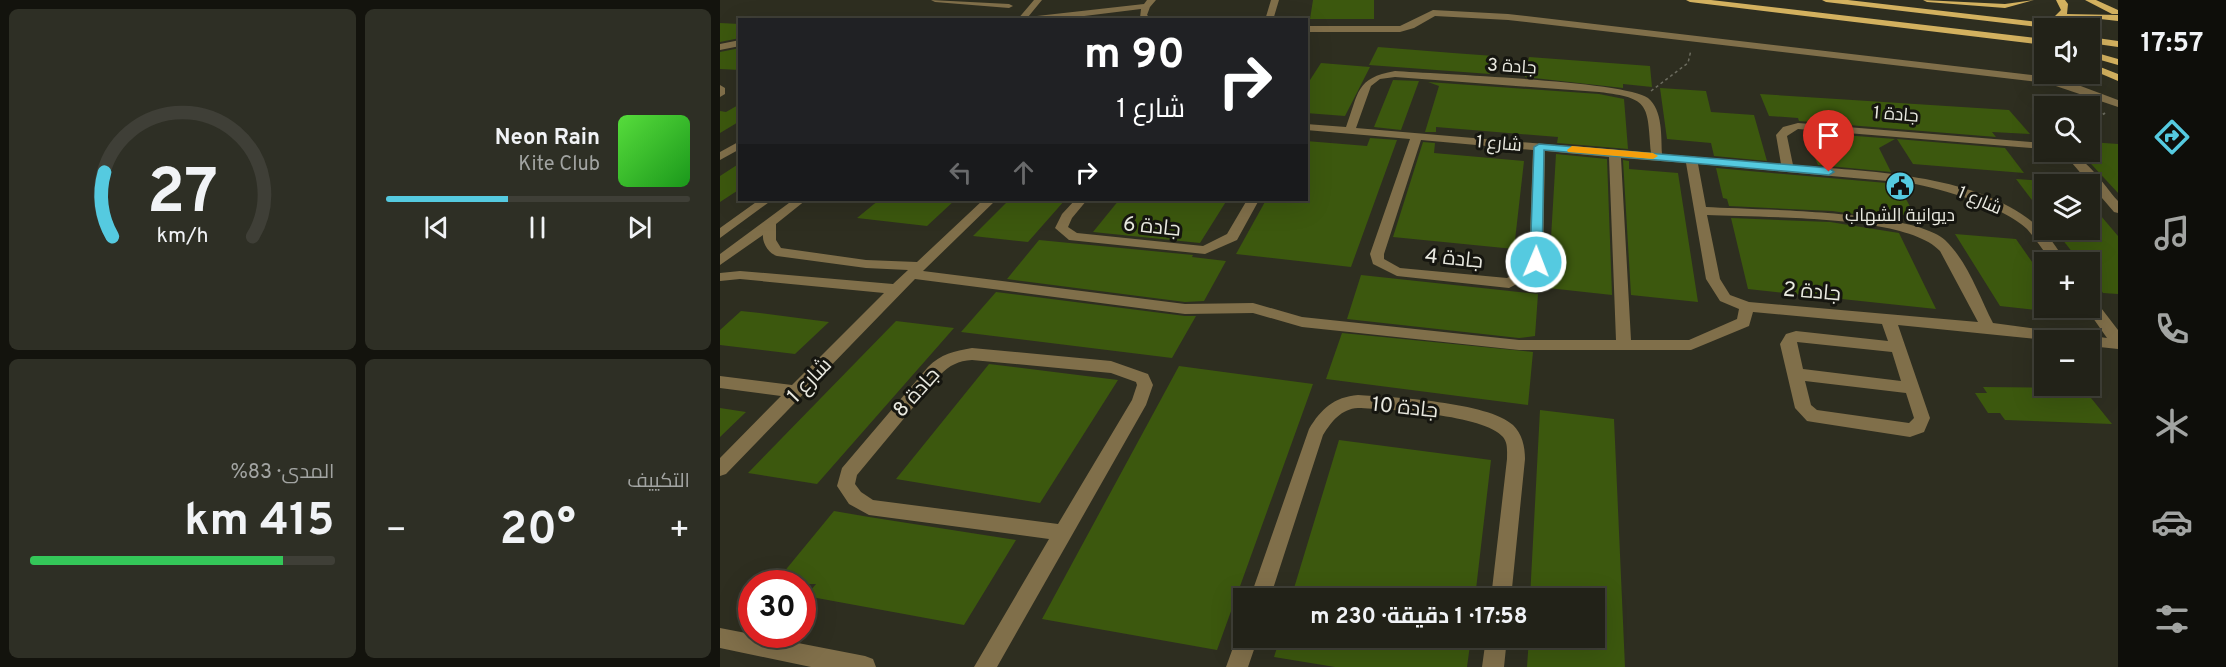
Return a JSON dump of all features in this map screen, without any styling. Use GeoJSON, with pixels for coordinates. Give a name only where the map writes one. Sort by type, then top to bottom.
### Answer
{"type":"FeatureCollection","features":[{"type":"Feature","properties":{"kind":"main road"},"geometry":{"type":"LineString","coordinates":[[1690,0],[2034,41]]}},
{"type":"Feature","properties":{"kind":"main road"},"geometry":{"type":"LineString","coordinates":[[1750,0],[2034,34]]}},
{"type":"Feature","properties":{"kind":"main road"},"geometry":{"type":"LineString","coordinates":[[1826,0],[2034,24]]}},
{"type":"Feature","properties":{"kind":"main road"},"geometry":{"type":"LineString","coordinates":[[1882,0],[2058,18],[2086,15],[2118,18]]}},
{"type":"Feature","properties":{"kind":"main road"},"geometry":{"type":"LineString","coordinates":[[1927,0],[2005,6],[2030,0]]}},
{"type":"Feature","properties":{"kind":"main road"},"geometry":{"type":"LineString","coordinates":[[2058,18],[2065,10],[2060,0]]}},
{"type":"Feature","properties":{"kind":"main road"},"geometry":{"type":"LineString","coordinates":[[2089,0],[2118,13]]}},
{"type":"Feature","properties":{"kind":"main road"},"geometry":{"type":"LineString","coordinates":[[1832,15],[1865,23],[1996,41],[2034,50]]}},
{"type":"Feature","properties":{"kind":"main road"},"geometry":{"type":"LineString","coordinates":[[2100,31],[2118,34]]}},
{"type":"Feature","properties":{"kind":"main road"},"geometry":{"type":"LineString","coordinates":[[2100,41],[2118,44]]}},
{"type":"Feature","properties":{"kind":"main road"},"geometry":{"type":"LineString","coordinates":[[2100,57],[2118,63]]}},
{"type":"Feature","properties":{"kind":"main road"},"geometry":{"type":"LineString","coordinates":[[2100,70],[2118,78]]}},
{"type":"Feature","properties":{"kind":"street"},"geometry":{"type":"LineString","coordinates":[[935,0],[1012,3]]}},
{"type":"Feature","properties":{"kind":"street"},"geometry":{"type":"LineString","coordinates":[[1023,18],[1038,0]]}},
{"type":"Feature","properties":{"kind":"street"},"geometry":{"type":"LineString","coordinates":[[1270,18],[1275,0]]}},
{"type":"Feature","properties":{"kind":"street"},"geometry":{"type":"LineString","coordinates":[[1003,14],[1012,3]]}},
{"type":"Feature","properties":{"kind":"street"},"geometry":{"type":"LineString","coordinates":[[1040,18],[1149,3]]}},
{"type":"Feature","properties":{"kind":"street"},"geometry":{"type":"LineString","coordinates":[[1146,18],[1143,16],[1149,3]]}},
{"type":"Feature","properties":{"kind":"street"},"geometry":{"type":"LineString","coordinates":[[1308,30],[1400,29],[1411,26],[1432,9],[2034,78]]}},
{"type":"Feature","properties":{"kind":"street"},"geometry":{"type":"LineString","coordinates":[[720,47],[738,43]]}},
{"type":"Feature","properties":{"kind":"street","name":"جادة 3"},"geometry":{"type":"LineString","coordinates":[[1350,130],[1367,85],[1377,77],[1395,74],[1610,90],[1632,93],[1642,98]]}},
{"type":"Feature","properties":{"kind":"street"},"geometry":{"type":"LineString","coordinates":[[2062,84],[2118,104]]}},
{"type":"Feature","properties":{"kind":"street"},"geometry":{"type":"LineString","coordinates":[[720,88],[720,94]]}},
{"type":"Feature","properties":{"kind":"street"},"geometry":{"type":"LineString","coordinates":[[1642,98],[1651,108],[1657,157]]}},
{"type":"Feature","properties":{"kind":"street","name":"جادة 1"},"geometry":{"type":"LineString","coordinates":[[1788,168],[1781,135],[1787,129],[1798,126],[2034,145]]}},
{"type":"Feature","properties":{"kind":"street","name":"شارع 1"},"geometry":{"type":"LineString","coordinates":[[1308,127],[1910,178],[1970,194],[2030,225],[2051,252]]}},
{"type":"Feature","properties":{"kind":"street","name":"جادة 4"},"geometry":{"type":"LineString","coordinates":[[1417,136],[1377,254],[1378,261],[1397,272],[1509,284],[1531,271],[1536,262],[1539,147]]}},
{"type":"Feature","properties":{"kind":"street"},"geometry":{"type":"LineString","coordinates":[[720,157],[738,145]]}},
{"type":"Feature","properties":{"kind":"street"},"geometry":{"type":"LineString","coordinates":[[1615,153],[1624,346]]}},
{"type":"Feature","properties":{"kind":"street","name":"جادة 2"},"geometry":{"type":"LineString","coordinates":[[1691,160],[1713,279],[1725,298],[1747,306],[2034,334]]}},
{"type":"Feature","properties":{"kind":"street"},"geometry":{"type":"LineString","coordinates":[[2078,162],[2118,209]]}},
{"type":"Feature","properties":{"kind":"street"},"geometry":{"type":"LineString","coordinates":[[720,234],[765,201]]}},
{"type":"Feature","properties":{"kind":"street"},"geometry":{"type":"LineString","coordinates":[[720,261],[799,201]]}},
{"type":"Feature","properties":{"kind":"street","name":"شارع 1"},"geometry":{"type":"LineString","coordinates":[[720,469],[896,289],[989,201]]}},
{"type":"Feature","properties":{"kind":"street","name":"جادة 6"},"geometry":{"type":"LineString","coordinates":[[1080,201],[1061,228],[1074,237],[1205,249],[1232,237],[1252,201]]}},
{"type":"Feature","properties":{"kind":"street"},"geometry":{"type":"LineString","coordinates":[[1702,211],[1875,222],[1921,231],[1937,240],[1948,252],[1988,328]]}},
{"type":"Feature","properties":{"kind":"street"},"geometry":{"type":"LineString","coordinates":[[770,224],[769,240],[777,252],[1185,309],[1253,309],[1302,322],[1519,345],[1691,345],[1744,322],[1747,306]]}},
{"type":"Feature","properties":{"kind":"street"},"geometry":{"type":"LineString","coordinates":[[720,277],[740,274],[896,289]]}},
{"type":"Feature","properties":{"kind":"street"},"geometry":{"type":"LineString","coordinates":[[1851,316],[1858,343]]}},
{"type":"Feature","properties":{"kind":"street"},"geometry":{"type":"LineString","coordinates":[[2100,316],[2118,343]]}},
{"type":"Feature","properties":{"kind":"street"},"geometry":{"type":"LineString","coordinates":[[1888,319],[1898,347],[1922,418],[1918,427],[1910,430],[1813,416],[1803,408],[1788,344],[1791,338],[1796,336],[1898,347]]}},
{"type":"Feature","properties":{"kind":"street"},"geometry":{"type":"LineString","coordinates":[[2102,319],[2118,320]]}},
{"type":"Feature","properties":{"kind":"street","name":"جادة 2"},"geometry":{"type":"LineString","coordinates":[[2100,342],[2118,343]]}},
{"type":"Feature","properties":{"kind":"street","name":"جادة 8"},"geometry":{"type":"LineString","coordinates":[[985,667],[1065,532],[1140,401],[1145,385],[1142,378],[1133,373],[1111,368],[972,354],[956,356],[944,362],[921,384],[848,474],[846,486],[855,498],[869,507],[1065,532]]}},
{"type":"Feature","properties":{"kind":"street"},"geometry":{"type":"LineString","coordinates":[[1796,374],[1912,388]]}},
{"type":"Feature","properties":{"kind":"street"},"geometry":{"type":"LineString","coordinates":[[720,382],[797,392]]}},
{"type":"Feature","properties":{"kind":"street","name":"جادة 10"},"geometry":{"type":"LineString","coordinates":[[1263,588],[1319,427],[1334,410],[1349,402],[1371,402],[1468,414],[1491,420],[1506,429],[1515,441],[1516,459],[1502,588]]}},
{"type":"Feature","properties":{"kind":"street"},"geometry":{"type":"LineString","coordinates":[[720,638],[865,667]]}},
{"type":"Feature","properties":{"kind":"street"},"geometry":{"type":"LineString","coordinates":[[1237,667],[1244,648]]}},
{"type":"Feature","properties":{"kind":"street"},"geometry":{"type":"LineString","coordinates":[[1493,667],[1496,648]]}},
{"type":"Feature","properties":{"kind":"path"},"geometry":{"type":"LineString","coordinates":[[1642,98],[1688,63],[1693,39]]}},
{"type":"Feature","properties":{"kind":"building"},"geometry":{"type":"Polygon","coordinates":[[[1313,0],[1374,0],[1374,19],[1310,19],[1313,0]]]}},
{"type":"Feature","properties":{"kind":"building"},"geometry":{"type":"Polygon","coordinates":[[[720,23],[738,24],[738,38],[720,42],[720,23]]]}},
{"type":"Feature","properties":{"kind":"building"},"geometry":{"type":"Polygon","coordinates":[[[1378,47],[1494,56],[1490,74],[1369,65],[1378,47]]]}},
{"type":"Feature","properties":{"kind":"building"},"geometry":{"type":"Polygon","coordinates":[[[738,48],[738,70],[720,69],[720,52],[738,48]]]}},
{"type":"Feature","properties":{"kind":"building"},"geometry":{"type":"Polygon","coordinates":[[[1529,57],[1650,66],[1652,87],[1623,84],[1623,88],[1525,77],[1529,57]]]}},
{"type":"Feature","properties":{"kind":"building"},"geometry":{"type":"Polygon","coordinates":[[[1321,63],[1370,67],[1345,116],[1308,113],[1308,80],[1321,63]]]}},
{"type":"Feature","properties":{"kind":"building"},"geometry":{"type":"Polygon","coordinates":[[[1393,80],[1419,81],[1401,130],[1374,127],[1393,80]]]}},
{"type":"Feature","properties":{"kind":"building"},"geometry":{"type":"Polygon","coordinates":[[[1428,82],[1599,94],[1624,99],[1628,149],[1557,143],[1558,137],[1436,127],[1436,132],[1425,132],[1439,86],[1428,82]]]}},
{"type":"Feature","properties":{"kind":"building"},"geometry":{"type":"Polygon","coordinates":[[[1660,88],[1706,91],[1711,112],[1754,115],[1767,161],[1714,156],[1711,143],[1667,139],[1660,88]]]}},
{"type":"Feature","properties":{"kind":"building"},"geometry":{"type":"Polygon","coordinates":[[[1760,94],[2009,110],[2030,134],[1992,132],[1996,137],[1799,121],[1798,118],[1769,116],[1760,94]]]}},
{"type":"Feature","properties":{"kind":"building"},"geometry":{"type":"Polygon","coordinates":[[[738,105],[738,122],[720,133],[720,111],[726,112],[738,105]]]}},
{"type":"Feature","properties":{"kind":"building"},"geometry":{"type":"Polygon","coordinates":[[[1804,132],[1895,139],[1879,148],[1891,172],[1818,165],[1804,132]]]}},
{"type":"Feature","properties":{"kind":"building"},"geometry":{"type":"Polygon","coordinates":[[[1370,138],[1397,140],[1351,267],[1236,254],[1265,201],[1308,201],[1308,141],[1367,146],[1370,138]]]}},
{"type":"Feature","properties":{"kind":"building"},"geometry":{"type":"Polygon","coordinates":[[[1897,139],[2005,148],[2024,173],[1913,164],[1897,139]]]}},
{"type":"Feature","properties":{"kind":"building"},"geometry":{"type":"Polygon","coordinates":[[[1423,142],[1435,143],[1434,153],[1524,161],[1514,249],[1393,237],[1423,142]]]}},
{"type":"Feature","properties":{"kind":"building"},"geometry":{"type":"Polygon","coordinates":[[[2100,143],[2118,144],[2118,193],[2089,162],[2100,162],[2100,143]]]}},
{"type":"Feature","properties":{"kind":"building"},"geometry":{"type":"Polygon","coordinates":[[[1556,154],[1607,159],[1612,295],[1548,288],[1556,154]]]}},
{"type":"Feature","properties":{"kind":"building"},"geometry":{"type":"Polygon","coordinates":[[[1623,160],[1629,161],[1629,169],[1678,173],[1698,302],[1631,295],[1623,160]]]}},
{"type":"Feature","properties":{"kind":"building"},"geometry":{"type":"Polygon","coordinates":[[[738,164],[738,190],[720,202],[720,176],[738,164]]]}},
{"type":"Feature","properties":{"kind":"building"},"geometry":{"type":"Polygon","coordinates":[[[1716,168],[1898,184],[1915,216],[1889,214],[1892,219],[1832,211],[1729,206],[1727,199],[1723,198],[1716,168]]]}},
{"type":"Feature","properties":{"kind":"building"},"geometry":{"type":"Polygon","coordinates":[[[2016,179],[2034,180],[2034,203],[2016,179]]]}},
{"type":"Feature","properties":{"kind":"building"},"geometry":{"type":"Polygon","coordinates":[[[878,201],[954,201],[927,226],[857,218],[878,201]]]}},
{"type":"Feature","properties":{"kind":"building"},"geometry":{"type":"Polygon","coordinates":[[[1008,201],[1064,201],[1028,242],[973,236],[1008,201]]]}},
{"type":"Feature","properties":{"kind":"building"},"geometry":{"type":"Polygon","coordinates":[[[1118,201],[1226,201],[1200,243],[1093,232],[1118,201]]]}},
{"type":"Feature","properties":{"kind":"building"},"geometry":{"type":"Polygon","coordinates":[[[2100,215],[2118,236],[2118,294],[2103,293],[2100,289],[2100,252],[2072,252],[2063,240],[2100,240],[2100,215]]]}},
{"type":"Feature","properties":{"kind":"building"},"geometry":{"type":"Polygon","coordinates":[[[1731,218],[1830,222],[1899,233],[1936,309],[1748,289],[1731,218]]]}},
{"type":"Feature","properties":{"kind":"building"},"geometry":{"type":"Polygon","coordinates":[[[1955,234],[2016,239],[2034,265],[2034,310],[2000,306],[1955,234]]]}},
{"type":"Feature","properties":{"kind":"building"},"geometry":{"type":"Polygon","coordinates":[[[1039,240],[1193,255],[1192,257],[1226,261],[1204,301],[1185,302],[1007,279],[1039,240]]]}},
{"type":"Feature","properties":{"kind":"building"},"geometry":{"type":"Polygon","coordinates":[[[1361,275],[1538,294],[1535,336],[1519,338],[1347,319],[1361,275]]]}},
{"type":"Feature","properties":{"kind":"building"},"geometry":{"type":"Polygon","coordinates":[[[996,292],[1196,316],[1172,358],[961,332],[996,292]]]}},
{"type":"Feature","properties":{"kind":"building"},"geometry":{"type":"Polygon","coordinates":[[[741,311],[829,322],[795,354],[720,345],[720,330],[741,311]]]}},
{"type":"Feature","properties":{"kind":"building"},"geometry":{"type":"Polygon","coordinates":[[[896,321],[954,328],[817,484],[748,473],[896,321]]]}},
{"type":"Feature","properties":{"kind":"building"},"geometry":{"type":"Polygon","coordinates":[[[1342,333],[1533,352],[1528,405],[1326,379],[1342,333]]]}},
{"type":"Feature","properties":{"kind":"building"},"geometry":{"type":"Polygon","coordinates":[[[989,364],[1118,380],[1040,503],[896,479],[989,364]]]}},
{"type":"Feature","properties":{"kind":"building"},"geometry":{"type":"Polygon","coordinates":[[[1179,366],[1313,384],[1239,588],[1233,588],[1233,606],[1217,650],[1042,619],[1179,366]]]}},
{"type":"Feature","properties":{"kind":"building"},"geometry":{"type":"Polygon","coordinates":[[[1983,387],[2034,388],[2034,396],[2089,396],[2112,424],[2005,420],[2000,413],[1988,413],[1975,393],[1987,393],[1983,387]]]}},
{"type":"Feature","properties":{"kind":"building"},"geometry":{"type":"Polygon","coordinates":[[[720,408],[746,412],[720,437],[720,408]]]}},
{"type":"Feature","properties":{"kind":"building"},"geometry":{"type":"Polygon","coordinates":[[[1540,410],[1614,419],[1625,667],[1527,667],[1528,648],[1605,648],[1605,588],[1531,588],[1540,410]]]}},
{"type":"Feature","properties":{"kind":"building"},"geometry":{"type":"Polygon","coordinates":[[[1339,440],[1491,460],[1476,588],[1294,588],[1339,440]]]}},
{"type":"Feature","properties":{"kind":"building"},"geometry":{"type":"Polygon","coordinates":[[[834,511],[1016,540],[964,625],[816,598],[816,570],[786,570],[834,511]]]}},
{"type":"Feature","properties":{"kind":"building"},"geometry":{"type":"Polygon","coordinates":[[[1277,648],[1470,648],[1467,667],[1335,667],[1274,657],[1277,648]]]}},
{"type":"Feature","properties":{"kind":"slow traffic"},"geometry":{"type":"LineString","coordinates":[[1572,150],[1653,156]]}},
{"type":"Feature","properties":{"kind":"place","name":"ديوانية الشهاب"},"geometry":{"type":"Point","coordinates":[1900,186]}},
{"type":"Feature","properties":{"kind":"route"},"geometry":{"type":"LineString","coordinates":[[1536,262],[1539,147],[1829,172]]}}]}
